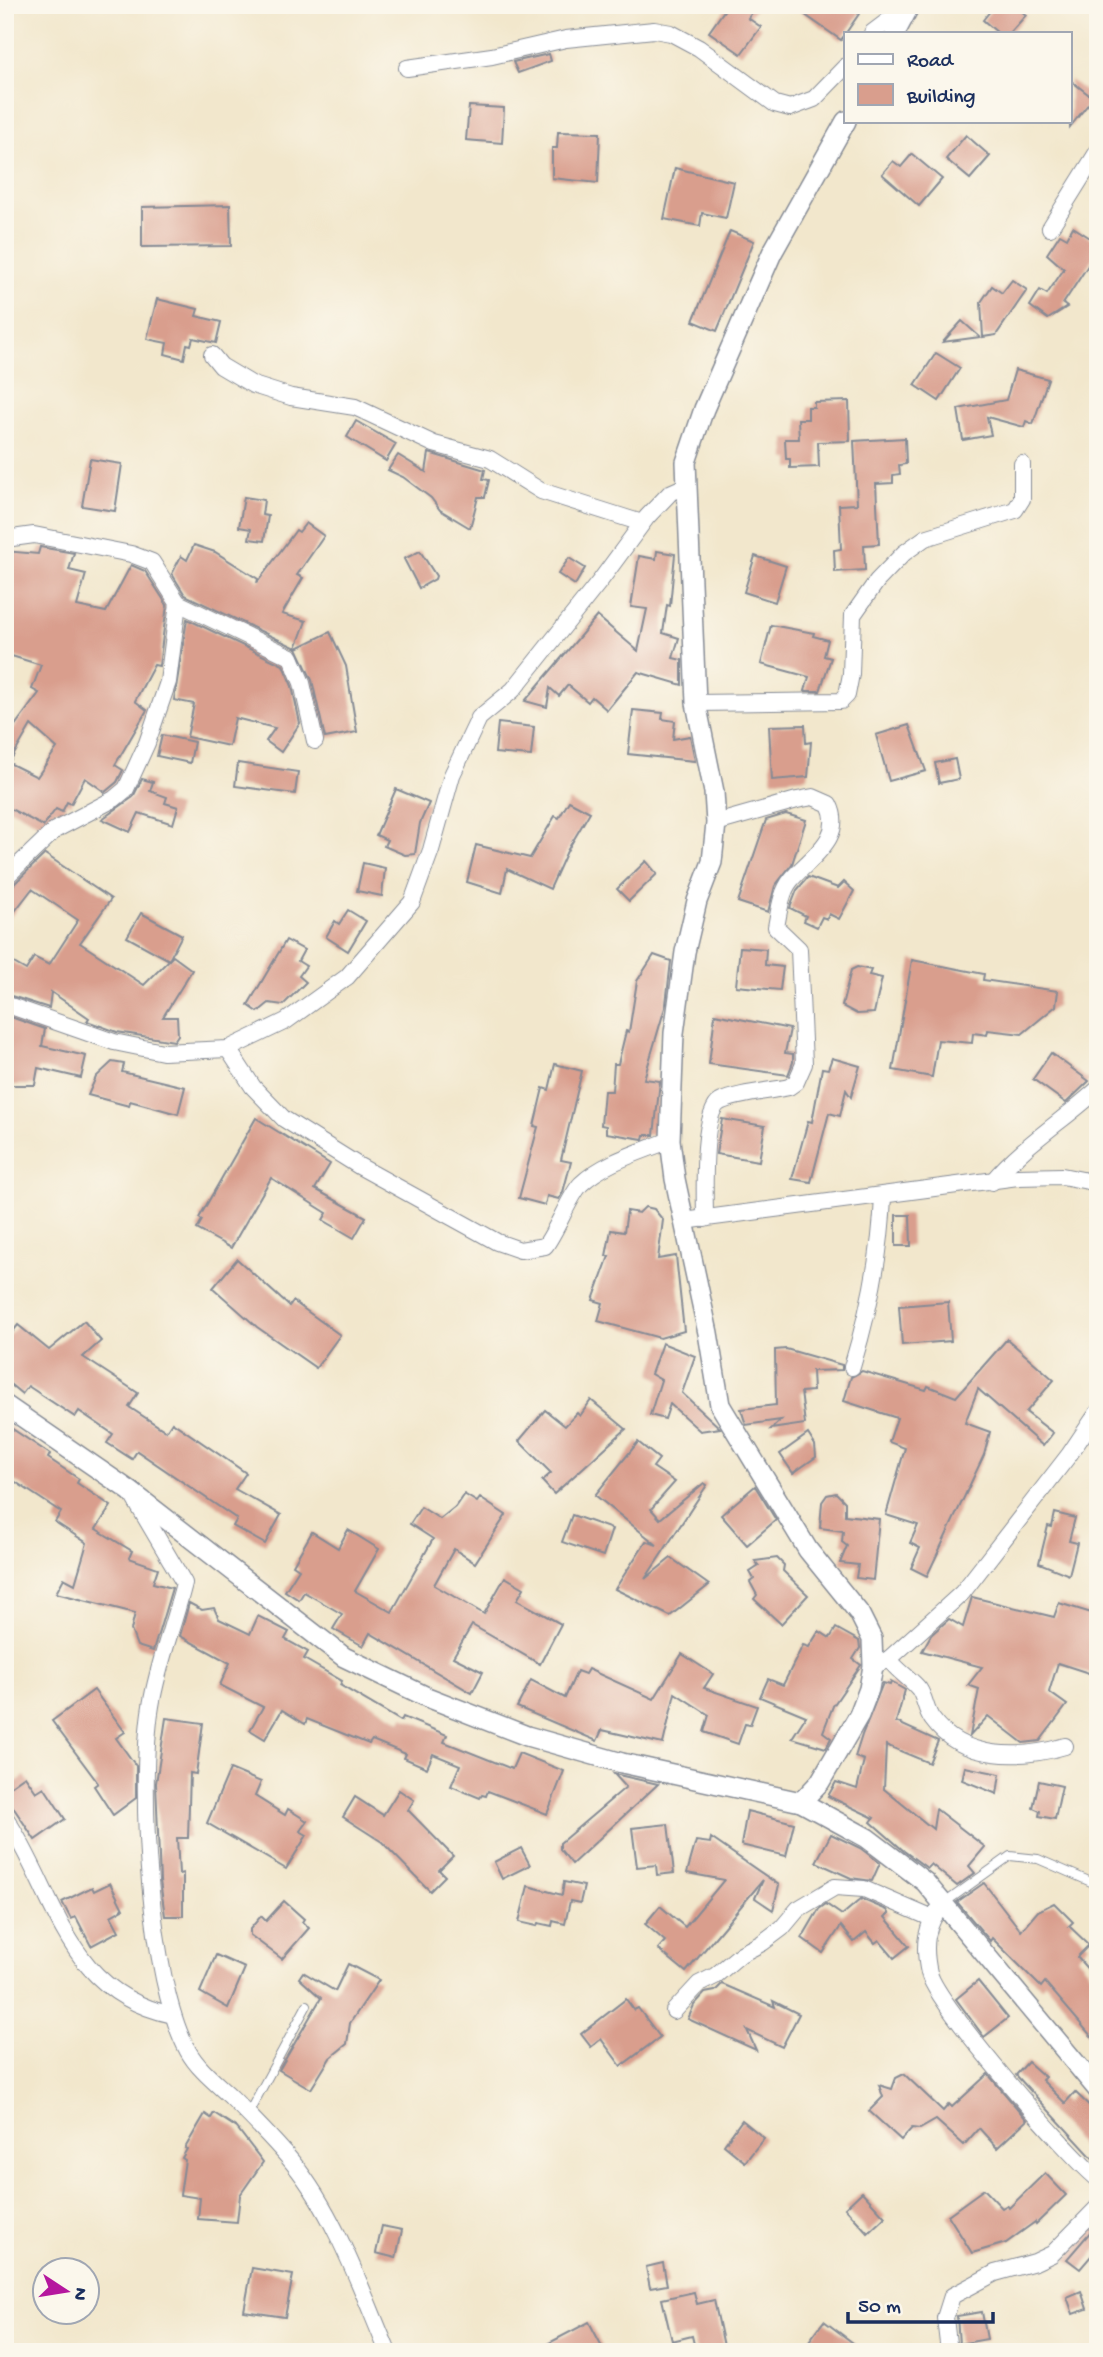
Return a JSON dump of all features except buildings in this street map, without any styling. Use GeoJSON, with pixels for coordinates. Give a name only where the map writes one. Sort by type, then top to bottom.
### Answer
{"type":"FeatureCollection","features":[{"type":"Feature","properties":{"kind":"street"},"geometry":{"type":"LineString","coordinates":[[873,32],[909,5]]}},
{"type":"Feature","properties":{"kind":"street"},"geometry":{"type":"LineString","coordinates":[[896,32],[909,5]]}},
{"type":"Feature","properties":{"kind":"street"},"geometry":{"type":"LineString","coordinates":[[407,68],[492,56],[566,39],[654,30],[671,33],[699,48],[775,104],[790,108],[814,99],[844,68]]}},
{"type":"Feature","properties":{"kind":"street"},"geometry":{"type":"LineString","coordinates":[[845,122],[801,197],[748,305],[692,440],[686,462],[696,703],[714,792],[716,823],[712,862],[697,901],[685,952],[674,1033],[670,1140],[720,1405],[808,1550],[859,1614],[881,1662],[897,1671],[919,1690],[930,1718],[949,1734],[973,1748],[1014,1756],[1065,1746]]}},
{"type":"Feature","properties":{"kind":"street"},"geometry":{"type":"LineString","coordinates":[[1051,228],[1098,150]]}},
{"type":"Feature","properties":{"kind":"street"},"geometry":{"type":"LineString","coordinates":[[212,355],[221,366],[253,385],[290,397],[355,407],[434,444],[490,458],[541,491],[642,523]]}},
{"type":"Feature","properties":{"kind":"street"},"geometry":{"type":"LineString","coordinates":[[696,703],[841,701],[847,695],[851,674],[853,615],[866,594],[904,553],[925,538],[1015,510],[1022,499],[1022,464]]}},
{"type":"Feature","properties":{"kind":"street"},"geometry":{"type":"LineString","coordinates":[[5,1004],[114,1042],[163,1052],[228,1049],[286,1021],[347,977],[412,902],[422,878],[452,775],[479,718],[513,690],[642,523],[670,494],[688,485]]}},
{"type":"Feature","properties":{"kind":"street"},"geometry":{"type":"LineString","coordinates":[[5,539],[34,535],[131,554],[152,562],[178,603],[291,657],[302,682],[315,741]]}},
{"type":"Feature","properties":{"kind":"street"},"geometry":{"type":"LineString","coordinates":[[5,878],[55,830],[114,799],[126,789],[147,743],[168,682],[178,603]]}},
{"type":"Feature","properties":{"kind":"street"},"geometry":{"type":"LineString","coordinates":[[705,1219],[705,1170],[710,1113],[720,1102],[789,1087],[796,1082],[804,1064],[799,949],[776,927],[781,902],[790,881],[821,852],[834,823],[829,804],[813,797],[716,823]]}},
{"type":"Feature","properties":{"kind":"street"},"geometry":{"type":"LineString","coordinates":[[228,1049],[253,1087],[284,1119],[359,1166],[498,1242],[520,1251],[545,1246],[580,1185],[611,1165],[670,1140]]}},
{"type":"Feature","properties":{"kind":"street"},"geometry":{"type":"LineString","coordinates":[[992,1182],[1013,1157],[1074,1111],[1098,1089]]}},
{"type":"Feature","properties":{"kind":"street"},"geometry":{"type":"LineString","coordinates":[[684,1222],[992,1182],[1062,1176],[1098,1183]]}},
{"type":"Feature","properties":{"kind":"street"},"geometry":{"type":"LineString","coordinates":[[852,1367],[871,1304],[883,1196]]}},
{"type":"Feature","properties":{"kind":"street"},"geometry":{"type":"LineString","coordinates":[[5,1405],[130,1491],[344,1657],[427,1698],[527,1736],[608,1759],[801,1802],[867,1838],[925,1882],[937,1911],[1098,2090]]}},
{"type":"Feature","properties":{"kind":"street"},"geometry":{"type":"LineString","coordinates":[[801,1802],[820,1782],[844,1746],[881,1662],[962,1593],[1069,1455],[1098,1412]]}},
{"type":"Feature","properties":{"kind":"street"},"geometry":{"type":"LineString","coordinates":[[130,1491],[184,1583],[155,1684],[148,1756],[147,1805],[153,1910],[173,2015],[189,2054],[294,2164],[311,2190],[332,2228],[388,2352]]}},
{"type":"Feature","properties":{"kind":"street"},"geometry":{"type":"LineString","coordinates":[[5,1818],[93,1975],[127,2000],[173,2015]]}},
{"type":"Feature","properties":{"kind":"street"},"geometry":{"type":"LineString","coordinates":[[674,2011],[699,1984],[715,1976],[741,1954],[782,1928],[798,1909],[835,1887],[864,1889],[937,1911]]}},
{"type":"Feature","properties":{"kind":"street"},"geometry":{"type":"LineString","coordinates":[[937,1911],[925,1941],[930,1976],[1004,2076],[1079,2163],[1098,2179]]}},
{"type":"Feature","properties":{"kind":"street"},"geometry":{"type":"LineString","coordinates":[[949,2352],[944,2318],[953,2296],[995,2273],[1035,2262],[1052,2253],[1098,2207]]}},
{"type":"Feature","properties":{"kind":"lane"},"geometry":{"type":"LineString","coordinates":[[937,1911],[1010,1856],[1038,1859],[1098,1885]]}},
{"type":"Feature","properties":{"kind":"lane"},"geometry":{"type":"LineString","coordinates":[[248,2114],[307,2005]]}}]}
